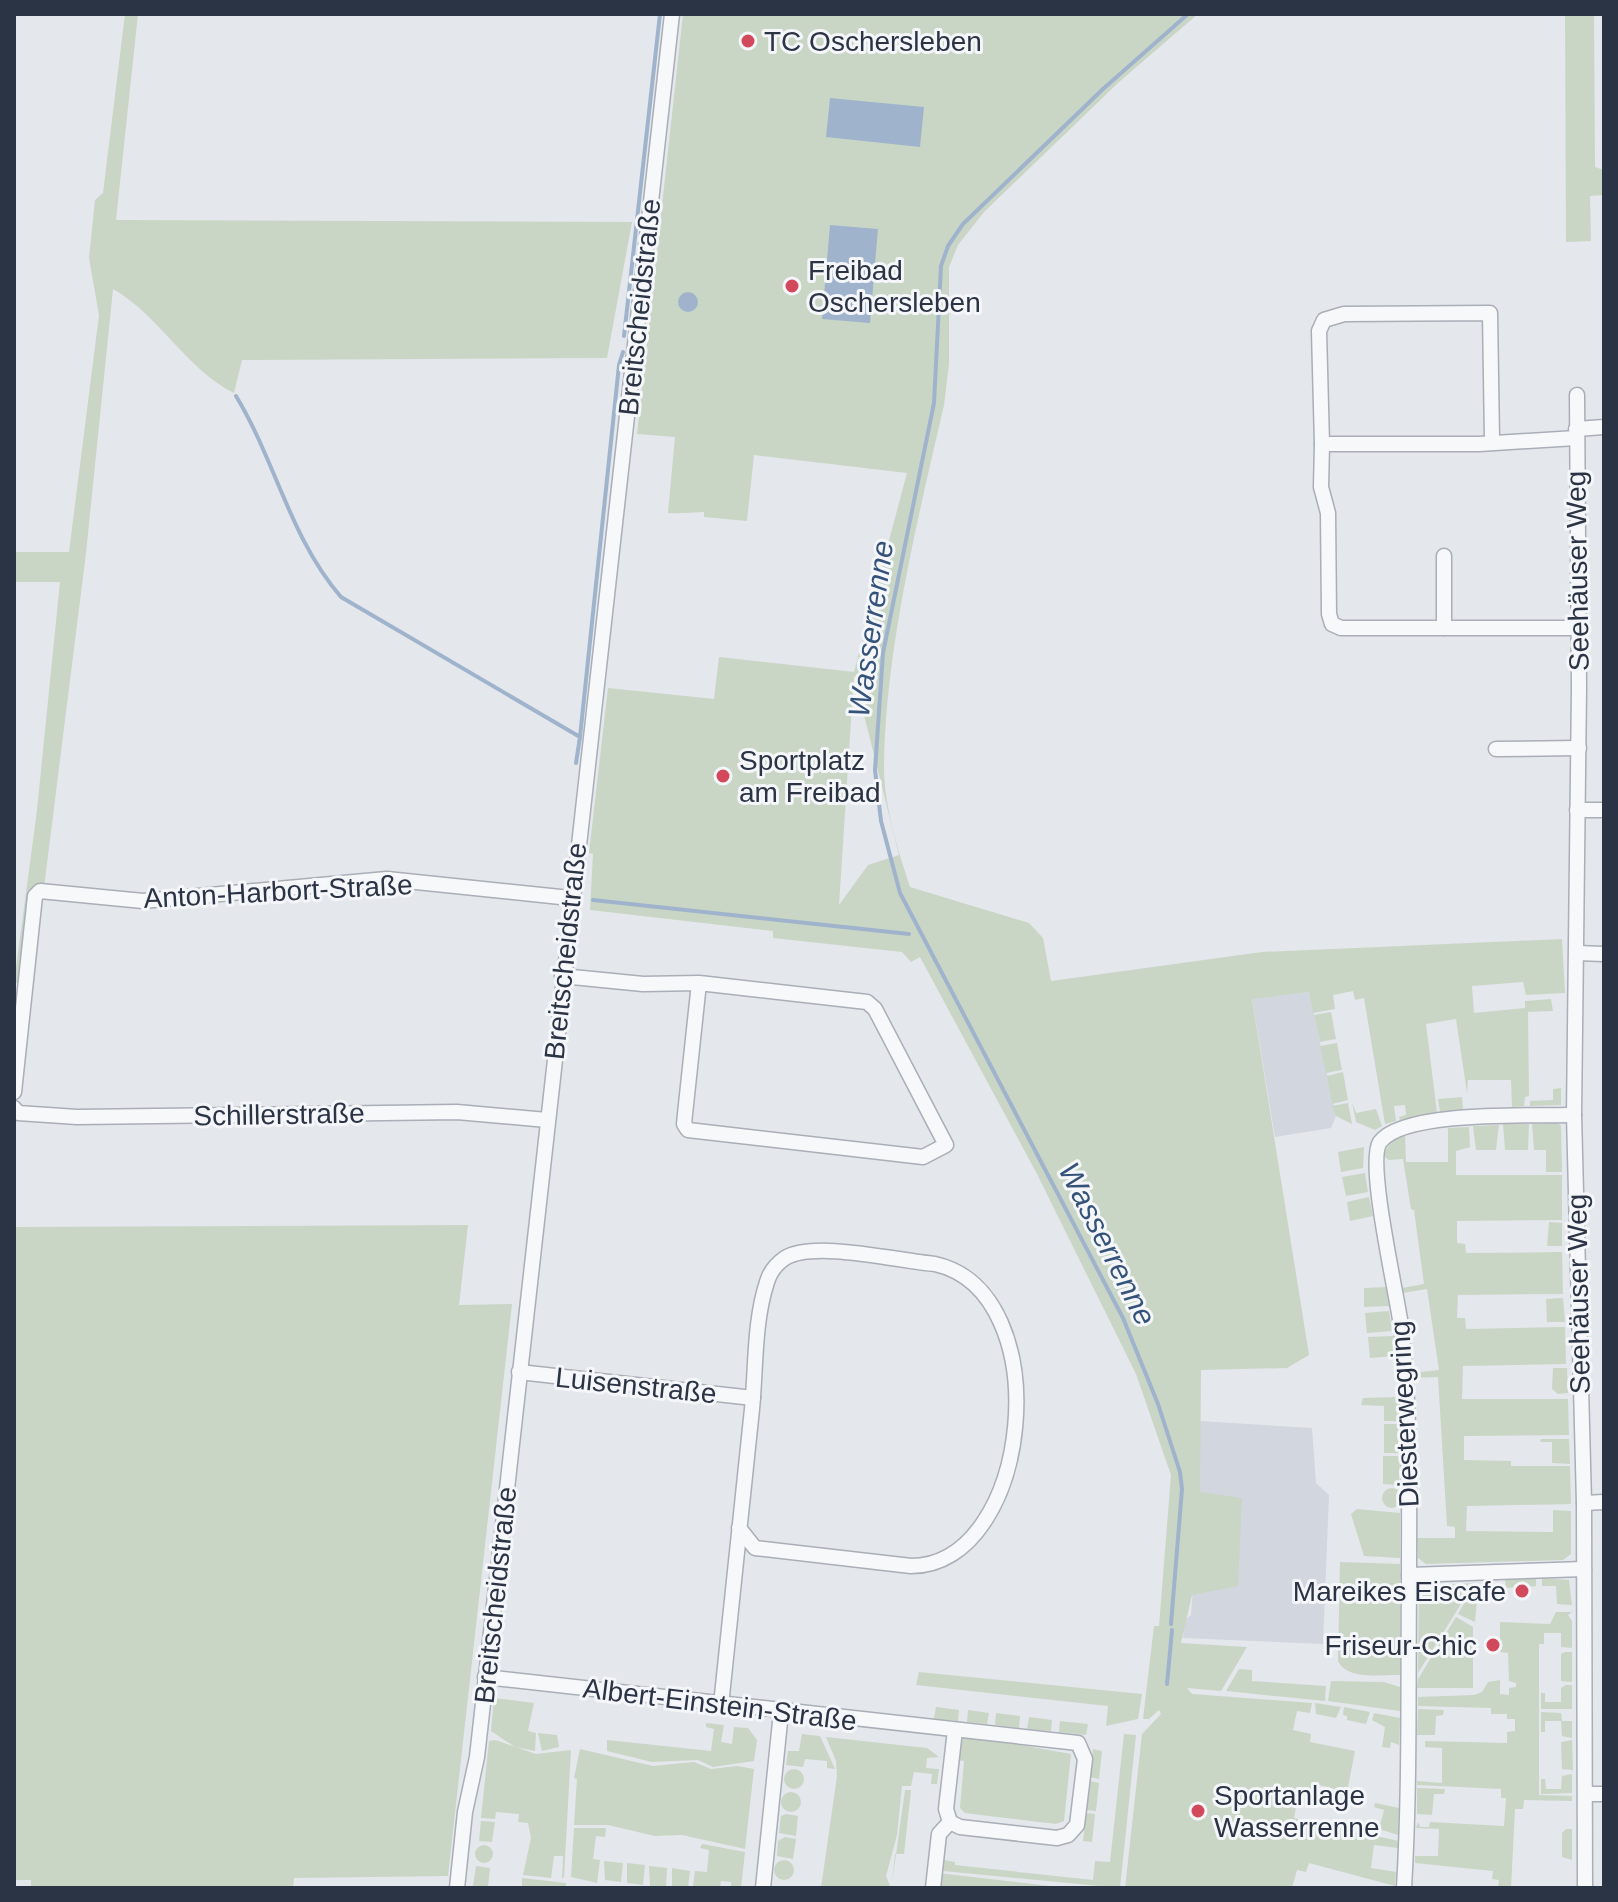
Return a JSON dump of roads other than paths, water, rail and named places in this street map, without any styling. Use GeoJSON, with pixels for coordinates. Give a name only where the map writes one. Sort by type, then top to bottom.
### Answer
{"type":"FeatureCollection","features":[{"type":"Feature","properties":{"kind":"street","name":"Breitscheidstraße"},"geometry":{"type":"LineString","coordinates":[[457,1888],[485,1677],[570,898],[672,14]]}},
{"type":"Feature","properties":{"kind":"street"},"geometry":{"type":"LineString","coordinates":[[1492,440],[1490,313],[1344,314],[1324,320],[1319,331],[1321,487],[1328,513],[1329,614],[1332,624],[1341,628],[1577,628]]}},
{"type":"Feature","properties":{"kind":"street","name":"Seehäuser Weg"},"geometry":{"type":"LineString","coordinates":[[1577,395],[1579,748],[1574,1115],[1584,1503],[1585,1888]]}},
{"type":"Feature","properties":{"kind":"street"},"geometry":{"type":"LineString","coordinates":[[1322,444],[1479,444],[1492,440],[1576,434],[1604,427]]}},
{"type":"Feature","properties":{"kind":"street"},"geometry":{"type":"LineString","coordinates":[[1444,556],[1444,628]]}},
{"type":"Feature","properties":{"kind":"street"},"geometry":{"type":"LineString","coordinates":[[1496,749],[1579,748]]}},
{"type":"Feature","properties":{"kind":"street"},"geometry":{"type":"LineString","coordinates":[[1577,810],[1604,810]]}},
{"type":"Feature","properties":{"kind":"street","name":"Anton-Harbort-Straße"},"geometry":{"type":"LineString","coordinates":[[14,1092],[35,896],[47,890],[143,901],[387,879],[570,898]]}},
{"type":"Feature","properties":{"kind":"street"},"geometry":{"type":"LineString","coordinates":[[1577,953],[1604,954]]}},
{"type":"Feature","properties":{"kind":"street"},"geometry":{"type":"LineString","coordinates":[[562,976],[643,984],[699,983],[872,1005],[946,1145],[923,1157],[688,1130],[684,1124],[699,983]]}},
{"type":"Feature","properties":{"kind":"street","name":"Schillerstraße"},"geometry":{"type":"LineString","coordinates":[[14,1108],[18,1113],[77,1117],[457,1112],[547,1120]]}},
{"type":"Feature","properties":{"kind":"street","name":"Diesterwegring"},"geometry":{"type":"LineString","coordinates":[[1404,1888],[1408,1809],[1407,1393],[1397,1292],[1375,1174],[1376,1150],[1387,1135],[1439,1121],[1498,1115],[1574,1115]]}},
{"type":"Feature","properties":{"kind":"street","name":"Luisenstraße"},"geometry":{"type":"LineString","coordinates":[[721,1705],[739,1528],[753,1398],[767,1283],[779,1263],[788,1256],[817,1251],[935,1264],[965,1275],[987,1296],[1003,1329],[1013,1362],[1017,1405],[1006,1473],[986,1515],[958,1550],[935,1562],[911,1566],[755,1548],[739,1528]]}},
{"type":"Feature","properties":{"kind":"street","name":"Luisenstraße"},"geometry":{"type":"LineString","coordinates":[[519,1372],[753,1398]]}},
{"type":"Feature","properties":{"kind":"street"},"geometry":{"type":"LineString","coordinates":[[1584,1503],[1604,1502]]}},
{"type":"Feature","properties":{"kind":"street"},"geometry":{"type":"LineString","coordinates":[[1409,1575],[1584,1569]]}},
{"type":"Feature","properties":{"kind":"street","name":"Albert-Einstein-Straße"},"geometry":{"type":"LineString","coordinates":[[485,1677],[781,1712],[1072,1741],[1082,1747],[1085,1759],[1077,1825],[1068,1835],[1057,1838],[1026,1835],[960,1827],[950,1822]]}},
{"type":"Feature","properties":{"kind":"street"},"geometry":{"type":"LineString","coordinates":[[763,1888],[781,1712]]}},
{"type":"Feature","properties":{"kind":"street"},"geometry":{"type":"LineString","coordinates":[[933,1888],[939,1834],[950,1822],[946,1809],[955,1730]]}},
{"type":"Feature","properties":{"kind":"street"},"geometry":{"type":"LineString","coordinates":[[1586,1794],[1604,1794]]}},
{"type":"Feature","properties":{"kind":"water"},"geometry":{"type":"Polygon","coordinates":[[[830,98],[924,107],[920,147],[826,137],[830,98]]]}},
{"type":"Feature","properties":{"kind":"water"},"geometry":{"type":"Polygon","coordinates":[[[830,225],[878,229],[870,323],[822,319],[830,225]]]}},
{"type":"Feature","properties":{"kind":"water"},"geometry":{"type":"Polygon","coordinates":[[[688,292],[695,295],[698,302],[695,309],[688,312],[681,309],[678,302],[681,295],[688,292]]]}},
{"type":"Feature","properties":{"kind":"waterway"},"geometry":{"type":"LineString","coordinates":[[624,336],[660,14]]}},
{"type":"Feature","properties":{"kind":"waterway","name":"Wasserrenne"},"geometry":{"type":"LineString","coordinates":[[1171,1624],[1182,1489],[1180,1472],[1158,1404],[1123,1318],[900,893],[881,821],[875,770],[883,653],[934,403],[941,266],[948,246],[963,224],[1103,89],[1188,14]]}},
{"type":"Feature","properties":{"kind":"waterway"},"geometry":{"type":"LineString","coordinates":[[580,737],[619,365],[623,352]]}},
{"type":"Feature","properties":{"kind":"waterway"},"geometry":{"type":"LineString","coordinates":[[236,396],[309,550],[341,597],[580,737],[576,763]]}},
{"type":"Feature","properties":{"kind":"waterway"},"geometry":{"type":"LineString","coordinates":[[593,900],[909,934]]}},
{"type":"Feature","properties":{"kind":"waterway","name":"Wasserrenne"},"geometry":{"type":"LineString","coordinates":[[1167,1684],[1172,1630]]}},
{"type":"Feature","properties":{"kind":"place","name":"TC Oschersleben"},"geometry":{"type":"Point","coordinates":[748,41]}},
{"type":"Feature","properties":{"kind":"place","name":"Freibad Oschersleben"},"geometry":{"type":"Point","coordinates":[792,286]}},
{"type":"Feature","properties":{"kind":"place","name":"Sportplatz am Freibad"},"geometry":{"type":"Point","coordinates":[723,776]}},
{"type":"Feature","properties":{"kind":"place","name":"Mareikes Eiscafe"},"geometry":{"type":"Point","coordinates":[1522,1591]}},
{"type":"Feature","properties":{"kind":"place","name":"Friseur-Chic"},"geometry":{"type":"Point","coordinates":[1493,1645]}},
{"type":"Feature","properties":{"kind":"place","name":"Sportanlage Wasserrenne"},"geometry":{"type":"Point","coordinates":[1198,1811]}}]}
